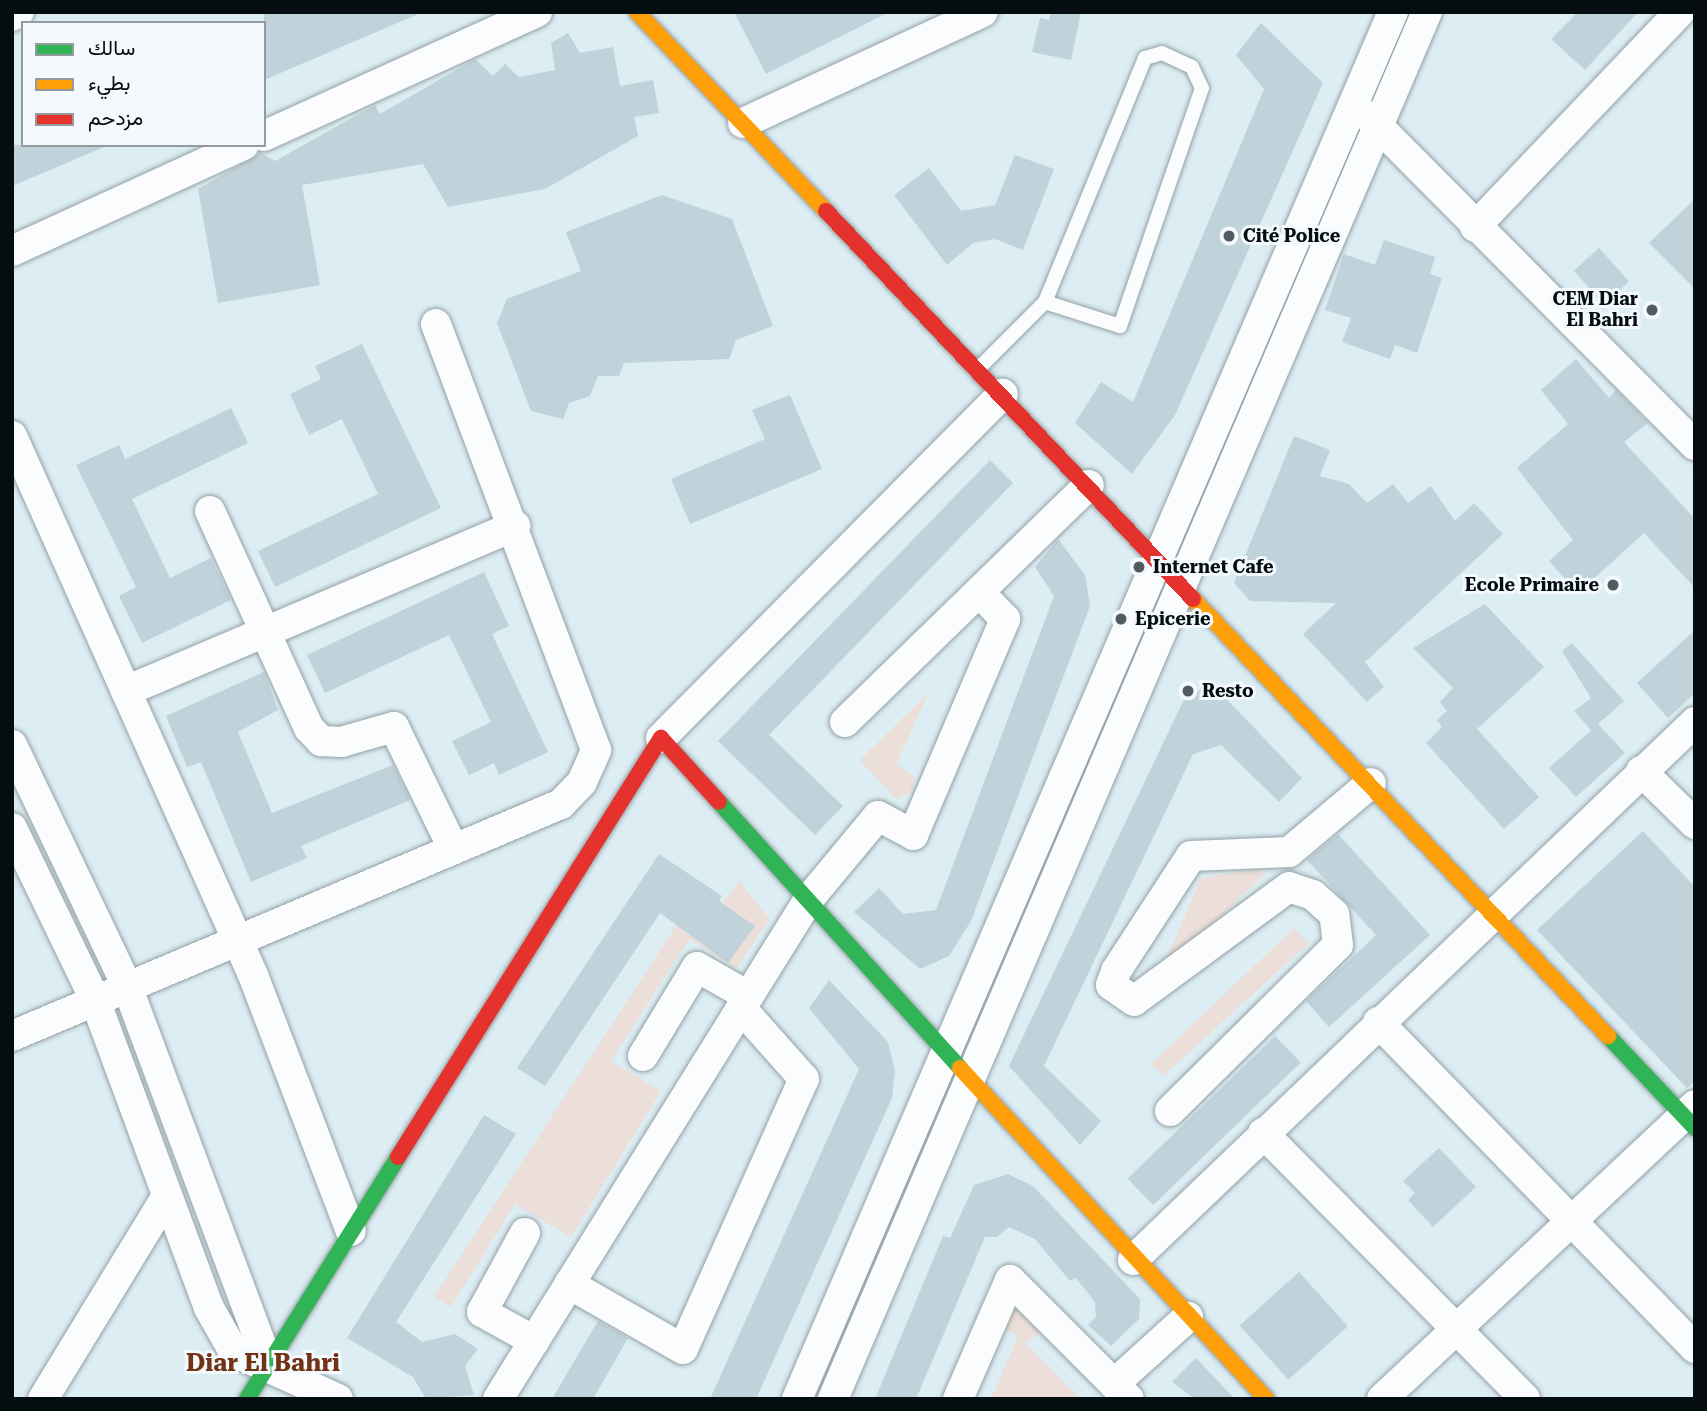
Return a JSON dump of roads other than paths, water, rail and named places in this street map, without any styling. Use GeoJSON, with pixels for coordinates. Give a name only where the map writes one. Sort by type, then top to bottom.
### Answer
{"type":"FeatureCollection","features":[{"type":"Feature","properties":{"kind":"street"},"geometry":{"type":"LineString","coordinates":[[12,16],[19,12]]}},
{"type":"Feature","properties":{"kind":"street"},"geometry":{"type":"LineString","coordinates":[[266,135],[537,12]]}},
{"type":"Feature","properties":{"kind":"street"},"geometry":{"type":"LineString","coordinates":[[637,12],[1182,582],[1492,912],[1691,1116],[1570,1223],[1382,1399]]}},
{"type":"Feature","properties":{"kind":"street"},"geometry":{"type":"LineString","coordinates":[[743,123],[983,12]]}},
{"type":"Feature","properties":{"kind":"street"},"geometry":{"type":"LineString","coordinates":[[797,1399],[1393,12]]}},
{"type":"Feature","properties":{"kind":"street"},"geometry":{"type":"LineString","coordinates":[[833,1399],[1427,12]]}},
{"type":"Feature","properties":{"kind":"street"},"geometry":{"type":"LineString","coordinates":[[1475,228],[1680,12]]}},
{"type":"Feature","properties":{"kind":"street"},"geometry":{"type":"LineString","coordinates":[[1357,98],[1377,130],[1695,445]]}},
{"type":"Feature","properties":{"kind":"street"},"geometry":{"type":"LineString","coordinates":[[12,251],[240,147]]}},
{"type":"Feature","properties":{"kind":"street"},"geometry":{"type":"LineString","coordinates":[[12,1035],[236,937],[561,804],[582,782],[596,750],[515,526],[436,324]]}},
{"type":"Feature","properties":{"kind":"street"},"geometry":{"type":"LineString","coordinates":[[247,1399],[661,738],[1003,394]]}},
{"type":"Feature","properties":{"kind":"street"},"geometry":{"type":"LineString","coordinates":[[12,436],[236,937],[351,1231]]}},
{"type":"Feature","properties":{"kind":"street"},"geometry":{"type":"LineString","coordinates":[[845,722],[1089,485]]}},
{"type":"Feature","properties":{"kind":"street"},"geometry":{"type":"LineString","coordinates":[[210,511],[268,631],[309,728],[321,741],[341,742],[394,727],[453,848]]}},
{"type":"Feature","properties":{"kind":"street"},"geometry":{"type":"LineString","coordinates":[[126,691],[515,526]]}},
{"type":"Feature","properties":{"kind":"street"},"geometry":{"type":"LineString","coordinates":[[499,1399],[809,899],[878,816],[913,835],[1005,619],[979,592]]}},
{"type":"Feature","properties":{"kind":"street"},"geometry":{"type":"LineString","coordinates":[[1133,1260],[1492,912],[1695,722]]}},
{"type":"Feature","properties":{"kind":"street"},"geometry":{"type":"LineString","coordinates":[[661,738],[949,1050],[1133,1260],[1266,1399]]}},
{"type":"Feature","properties":{"kind":"street"},"geometry":{"type":"LineString","coordinates":[[12,745],[127,986],[268,1364]]}},
{"type":"Feature","properties":{"kind":"street"},"geometry":{"type":"LineString","coordinates":[[1641,771],[1695,824]]}},
{"type":"Feature","properties":{"kind":"street"},"geometry":{"type":"LineString","coordinates":[[1289,887],[1134,1001],[1111,985],[1191,856],[1289,852],[1371,783]]}},
{"type":"Feature","properties":{"kind":"street"},"geometry":{"type":"LineString","coordinates":[[12,828],[95,1000],[209,1308],[234,1352],[268,1364],[338,1399]]}},
{"type":"Feature","properties":{"kind":"street"},"geometry":{"type":"LineString","coordinates":[[1289,852],[1289,887]]}},
{"type":"Feature","properties":{"kind":"street"},"geometry":{"type":"LineString","coordinates":[[1171,1111],[1338,945],[1334,914],[1312,895],[1289,887]]}},
{"type":"Feature","properties":{"kind":"street"},"geometry":{"type":"LineString","coordinates":[[569,1284],[683,1349],[804,1079],[745,1002],[697,967],[643,1056]]}},
{"type":"Feature","properties":{"kind":"street"},"geometry":{"type":"LineString","coordinates":[[1378,1022],[1695,1349]]}},
{"type":"Feature","properties":{"kind":"street"},"geometry":{"type":"LineString","coordinates":[[1263,1133],[1525,1399]]}},
{"type":"Feature","properties":{"kind":"street"},"geometry":{"type":"LineString","coordinates":[[43,1399],[167,1196]]}},
{"type":"Feature","properties":{"kind":"street"},"geometry":{"type":"LineString","coordinates":[[525,1233],[482,1312],[534,1341]]}},
{"type":"Feature","properties":{"kind":"street"},"geometry":{"type":"LineString","coordinates":[[958,1399],[1010,1280],[1121,1391],[1188,1317]]}},
{"type":"Feature","properties":{"kind":"lane"},"geometry":{"type":"LineString","coordinates":[[978,369],[1045,302],[1145,58],[1162,53],[1192,67],[1202,88],[1120,326],[1045,302]]}},
{"type":"Feature","properties":{"kind":"place","name":"Cité Police"},"geometry":{"type":"Point","coordinates":[1229,236]}},
{"type":"Feature","properties":{"kind":"place","name":"CEM Diar El Bahri"},"geometry":{"type":"Point","coordinates":[1652,310]}},
{"type":"Feature","properties":{"kind":"place","name":"Internet Cafe"},"geometry":{"type":"Point","coordinates":[1139,567]}},
{"type":"Feature","properties":{"kind":"place","name":"Ecole Primaire"},"geometry":{"type":"Point","coordinates":[1613,585]}},
{"type":"Feature","properties":{"kind":"place","name":"Epicerie"},"geometry":{"type":"Point","coordinates":[1121,619]}},
{"type":"Feature","properties":{"kind":"place","name":"Resto"},"geometry":{"type":"Point","coordinates":[1188,691]}},
{"type":"Feature","properties":{"kind":"district","name":"Diar El Bahri"},"geometry":{"type":"Point","coordinates":[263,1364]}}]}
